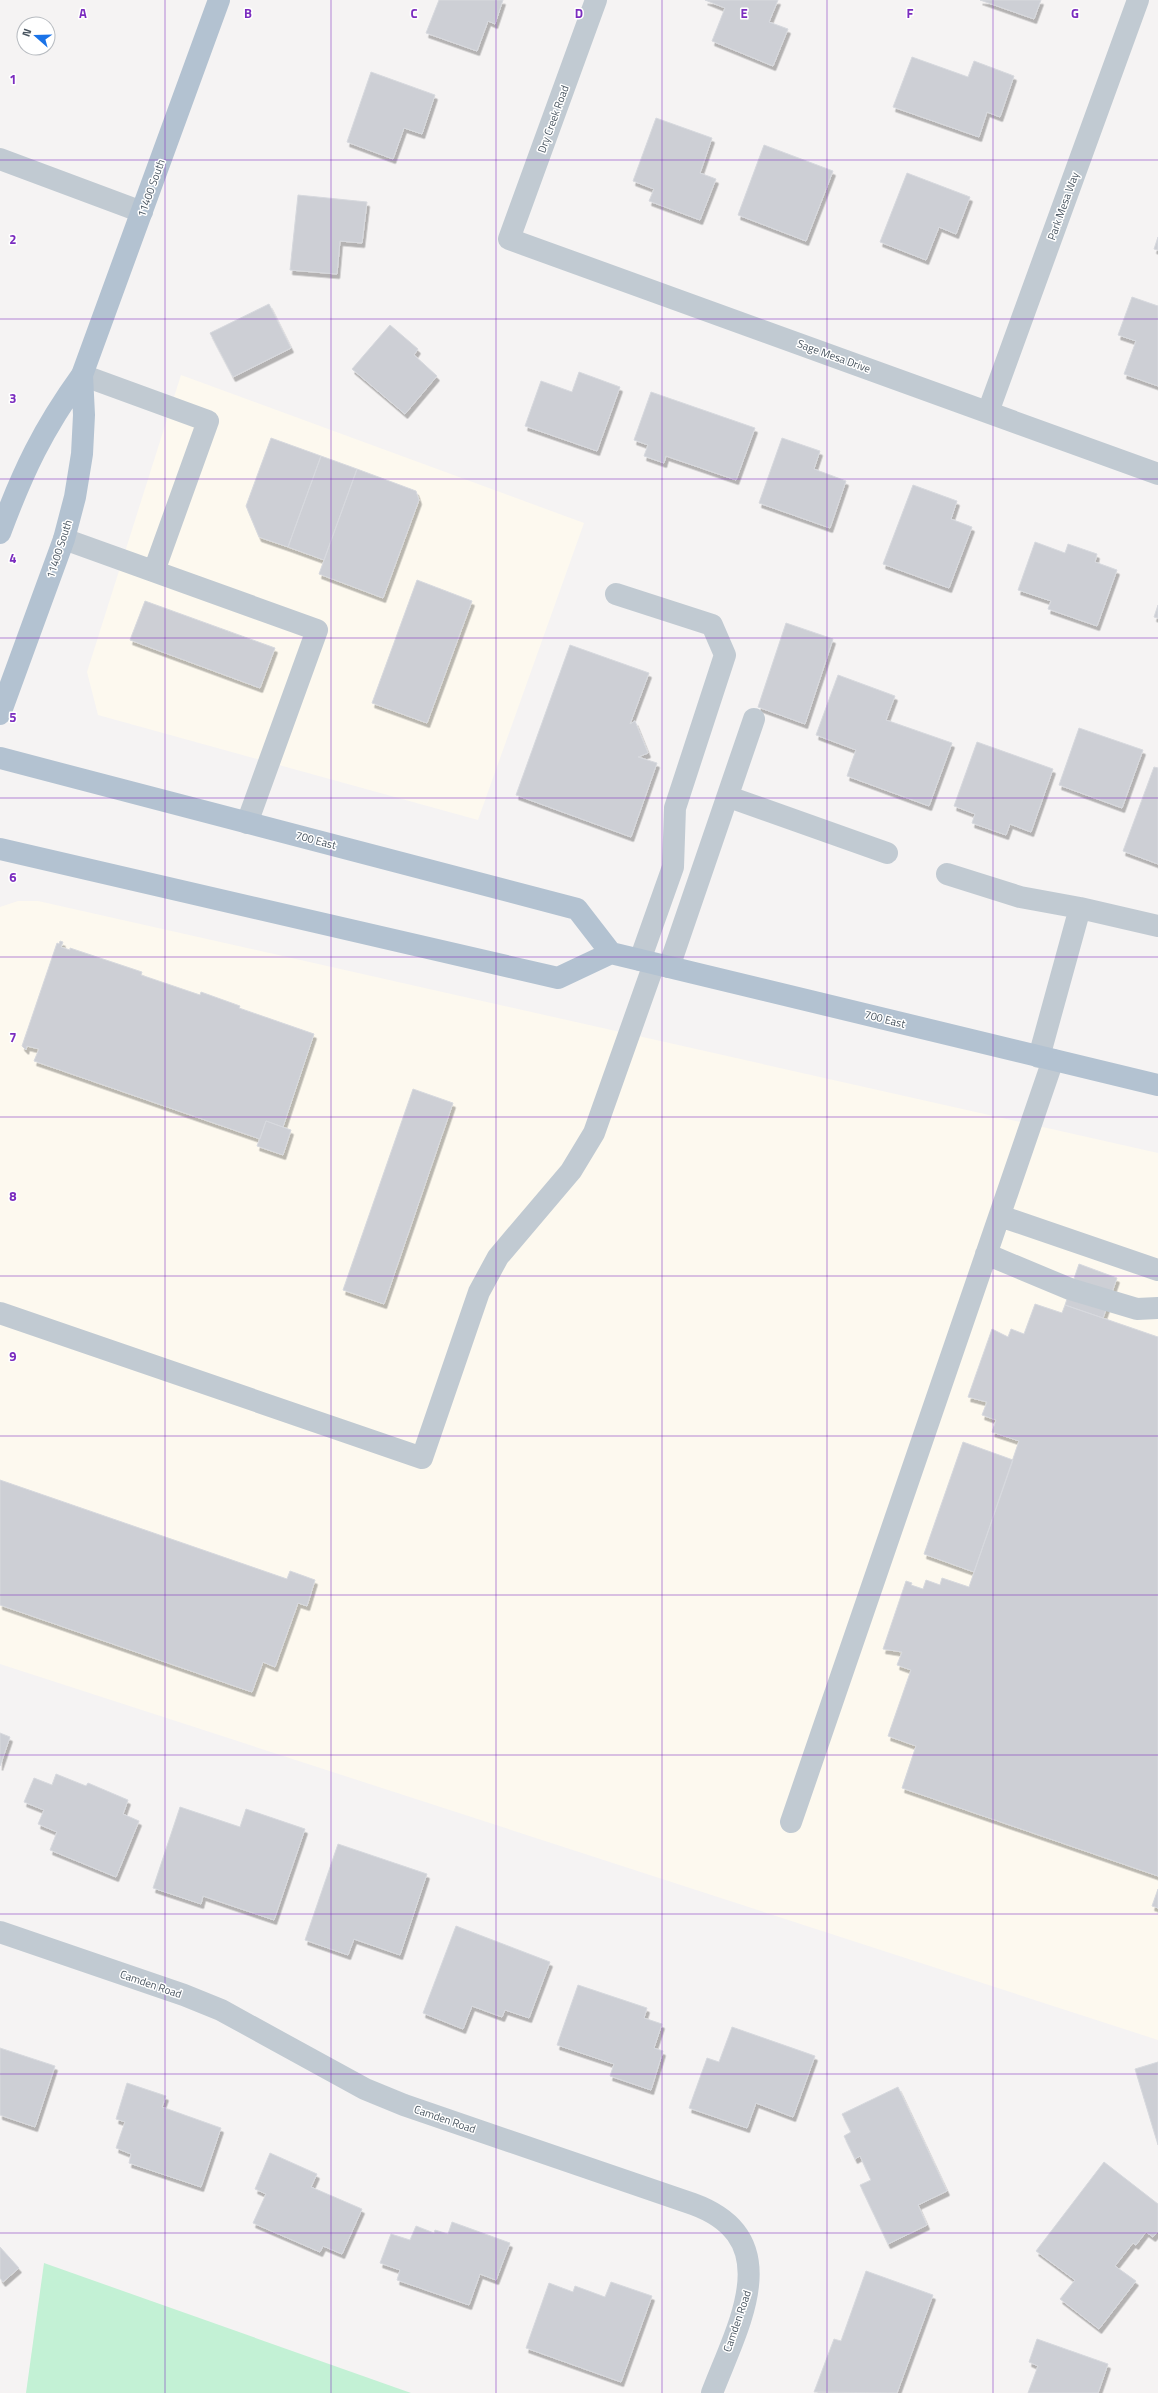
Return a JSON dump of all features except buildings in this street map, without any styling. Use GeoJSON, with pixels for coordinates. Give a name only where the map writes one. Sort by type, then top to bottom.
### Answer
{"type":"FeatureCollection","features":[{"type":"Feature","properties":{"kind":"main road","name":"11400 South"},"geometry":{"type":"LineString","coordinates":[[0,533],[21,477],[35,448],[59,407],[82,376],[219,0]]}},
{"type":"Feature","properties":{"kind":"main road","name":"11400 South"},"geometry":{"type":"LineString","coordinates":[[0,714],[64,539],[75,497],[82,454],[84,415],[82,376]]}},
{"type":"Feature","properties":{"kind":"main road","name":"700 East"},"geometry":{"type":"LineString","coordinates":[[0,758],[577,909],[611,953],[1158,1086]]}},
{"type":"Feature","properties":{"kind":"main road"},"geometry":{"type":"LineString","coordinates":[[0,849],[558,978],[611,953]]}},
{"type":"Feature","properties":{"kind":"street","name":"Dry Creek Road"},"geometry":{"type":"LineString","coordinates":[[509,239],[596,0]]}},
{"type":"Feature","properties":{"kind":"street","name":"Park Mesa Way"},"geometry":{"type":"LineString","coordinates":[[988,412],[1138,0]]}},
{"type":"Feature","properties":{"kind":"street"},"geometry":{"type":"LineString","coordinates":[[0,159],[142,212]]}},
{"type":"Feature","properties":{"kind":"street","name":"Sage Mesa Drive"},"geometry":{"type":"LineString","coordinates":[[509,239],[1158,474]]}},
{"type":"Feature","properties":{"kind":"street"},"geometry":{"type":"LineString","coordinates":[[82,376],[208,421],[154,571]]}},
{"type":"Feature","properties":{"kind":"street"},"geometry":{"type":"LineString","coordinates":[[64,539],[317,630],[248,822]]}},
{"type":"Feature","properties":{"kind":"street"},"geometry":{"type":"LineString","coordinates":[[616,594],[712,625],[725,655],[675,808],[673,867],[655,964]]}},
{"type":"Feature","properties":{"kind":"street"},"geometry":{"type":"LineString","coordinates":[[0,1313],[422,1458],[482,1286],[498,1257],[571,1171],[594,1133],[655,964],[729,797],[754,718]]}},
{"type":"Feature","properties":{"kind":"street"},"geometry":{"type":"LineString","coordinates":[[729,797],[887,853]]}},
{"type":"Feature","properties":{"kind":"street"},"geometry":{"type":"LineString","coordinates":[[947,874],[1020,897],[1080,908],[1158,926]]}},
{"type":"Feature","properties":{"kind":"street"},"geometry":{"type":"LineString","coordinates":[[791,1822],[1000,1216],[1046,1058],[1080,908]]}},
{"type":"Feature","properties":{"kind":"street"},"geometry":{"type":"LineString","coordinates":[[1000,1216],[1158,1270]]}},
{"type":"Feature","properties":{"kind":"street"},"geometry":{"type":"LineString","coordinates":[[986,1254],[1070,1289],[1137,1309],[1158,1308]]}},
{"type":"Feature","properties":{"kind":"street","name":"Camden Road"},"geometry":{"type":"LineString","coordinates":[[0,1932],[184,1995],[221,2010],[364,2089],[404,2105],[693,2204],[718,2216],[729,2224],[738,2235],[750,2267],[750,2279],[746,2302],[712,2393]]}},
{"type":"Feature","properties":{"kind":"shaded area"},"geometry":{"type":"Polygon","coordinates":[[[181,375],[584,523],[478,820],[98,715],[87,672],[181,375]]]}},
{"type":"Feature","properties":{"kind":"shaded area"},"geometry":{"type":"Polygon","coordinates":[[[18,901],[38,901],[1158,1153],[1158,2040],[0,1664],[0,907],[18,901]]]}},
{"type":"Feature","properties":{"kind":"green space"},"geometry":{"type":"Polygon","coordinates":[[[44,2263],[411,2393],[26,2393],[44,2263]]]}}]}
